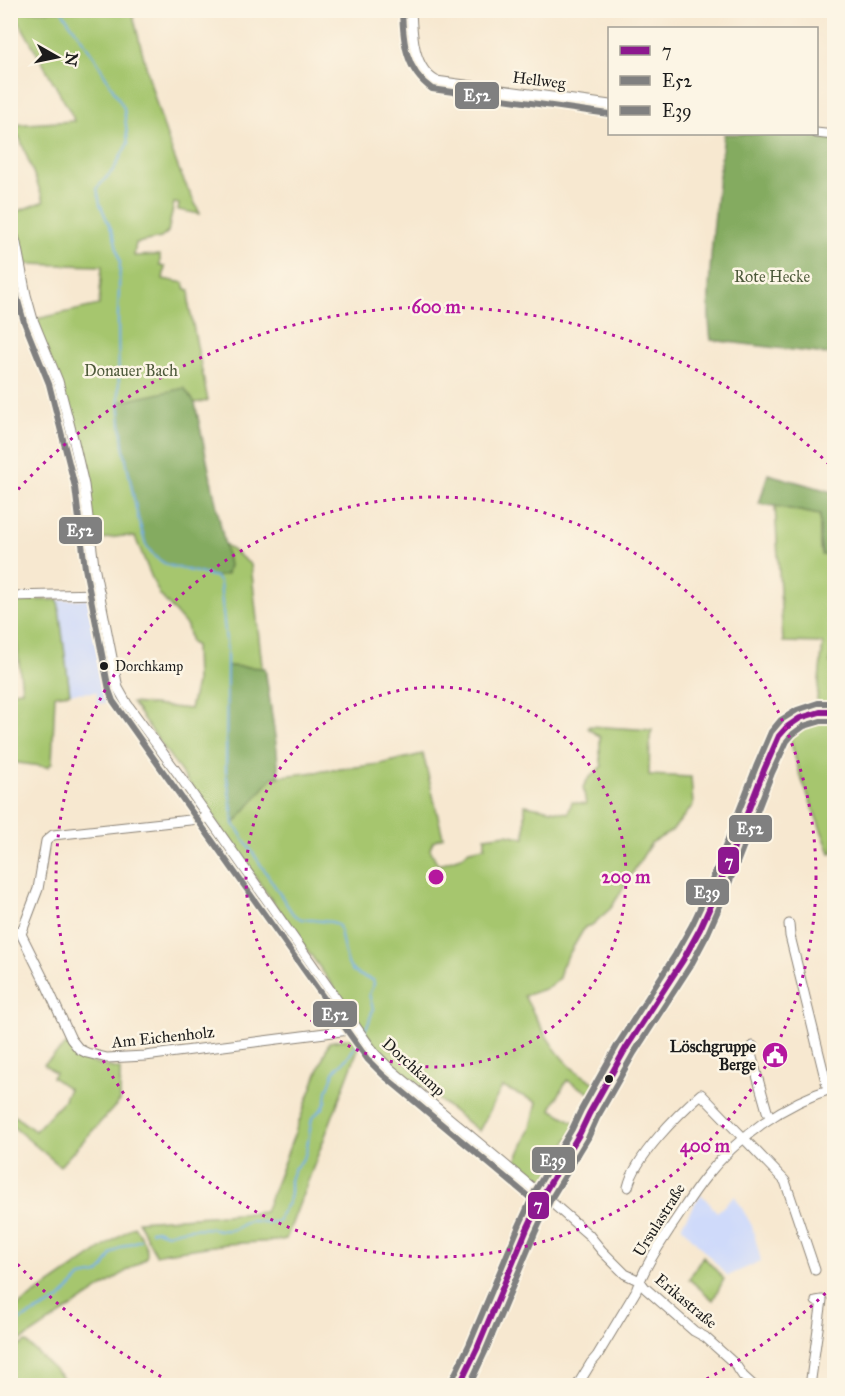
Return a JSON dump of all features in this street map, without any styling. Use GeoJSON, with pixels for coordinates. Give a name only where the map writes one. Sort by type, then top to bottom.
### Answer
{"type":"FeatureCollection","features":[{"type":"Feature","properties":{"kind":"street","name":"Hellweg"},"geometry":{"type":"LineString","coordinates":[[411,10],[417,54],[425,72],[436,81],[608,105]]}},
{"type":"Feature","properties":{"kind":"street"},"geometry":{"type":"LineString","coordinates":[[818,133],[834,135]]}},
{"type":"Feature","properties":{"kind":"street","name":"Dorchkamp"},"geometry":{"type":"LineString","coordinates":[[10,223],[33,320],[58,381],[84,485],[94,566],[118,688],[127,704],[375,1054],[543,1195]]}},
{"type":"Feature","properties":{"kind":"street"},"geometry":{"type":"LineString","coordinates":[[10,596],[100,594]]}},
{"type":"Feature","properties":{"kind":"street"},"geometry":{"type":"LineString","coordinates":[[459,1386],[543,1195],[626,1048],[695,938],[715,896],[779,736],[800,718],[820,712],[834,712]]}},
{"type":"Feature","properties":{"kind":"street"},"geometry":{"type":"LineString","coordinates":[[10,927],[21,934],[38,889],[46,841],[52,835],[208,818]]}},
{"type":"Feature","properties":{"kind":"street"},"geometry":{"type":"LineString","coordinates":[[789,924],[790,936],[831,1089]]}},
{"type":"Feature","properties":{"kind":"street","name":"Am Eichenholz"},"geometry":{"type":"LineString","coordinates":[[21,934],[70,1039],[79,1049],[97,1057],[145,1056],[361,1034]]}},
{"type":"Feature","properties":{"kind":"street"},"geometry":{"type":"LineString","coordinates":[[753,1046],[751,1054],[771,1118]]}},
{"type":"Feature","properties":{"kind":"street","name":"Ursulastraße"},"geometry":{"type":"LineString","coordinates":[[577,1386],[636,1291],[664,1238],[686,1203],[717,1163],[743,1138],[771,1118],[831,1089]]}},
{"type":"Feature","properties":{"kind":"street"},"geometry":{"type":"LineString","coordinates":[[627,1187],[630,1177],[657,1140],[689,1104],[702,1094],[785,1181],[815,1270]]}},
{"type":"Feature","properties":{"kind":"street","name":"Erikastraße"},"geometry":{"type":"LineString","coordinates":[[543,1195],[589,1235],[625,1274],[640,1281],[694,1331],[705,1337],[735,1364],[754,1386]]}},
{"type":"Feature","properties":{"kind":"street"},"geometry":{"type":"LineString","coordinates":[[810,1386],[822,1300],[816,1301]]}},
{"type":"Feature","properties":{"kind":"shaded area"},"geometry":{"type":"Polygon","coordinates":[[[97,599],[114,691],[121,704],[97,703],[97,692],[70,693],[58,600],[97,599]]]}},
{"type":"Feature","properties":{"kind":"shaded area"},"geometry":{"type":"Polygon","coordinates":[[[701,1194],[717,1212],[735,1196],[752,1226],[761,1261],[728,1276],[681,1226],[701,1194]]]}},
{"type":"Feature","properties":{"kind":"green space"},"geometry":{"type":"Polygon","coordinates":[[[13,11],[132,11],[164,128],[180,173],[200,214],[178,210],[179,204],[174,203],[168,232],[161,238],[136,243],[134,256],[160,255],[160,266],[165,267],[163,279],[184,283],[186,289],[190,290],[189,305],[208,401],[193,403],[205,528],[251,565],[275,777],[380,764],[423,754],[443,837],[433,841],[430,849],[438,865],[463,856],[469,850],[485,847],[485,837],[507,834],[525,838],[525,805],[568,813],[572,802],[586,804],[583,787],[602,766],[600,737],[588,728],[589,726],[652,730],[649,775],[691,777],[693,805],[672,831],[651,843],[611,908],[592,925],[585,927],[562,966],[559,978],[547,988],[524,996],[561,1057],[597,1087],[593,1095],[567,1080],[551,1109],[577,1124],[544,1182],[531,1180],[514,1165],[531,1127],[537,1102],[502,1087],[479,1131],[379,1051],[132,703],[190,709],[196,683],[195,645],[191,643],[187,626],[160,595],[135,537],[123,536],[96,540],[94,528],[92,528],[86,484],[36,319],[99,305],[102,266],[24,264],[11,214],[44,201],[19,136],[11,140],[11,125],[74,121],[13,11]]]}},
{"type":"Feature","properties":{"kind":"green space","name":"Rote Hecke"},"geometry":{"type":"Polygon","coordinates":[[[724,135],[806,135],[834,138],[834,355],[711,340],[709,309],[715,211],[724,135]]]}},
{"type":"Feature","properties":{"kind":"green space"},"geometry":{"type":"Polygon","coordinates":[[[184,388],[195,403],[229,565],[227,574],[216,577],[167,565],[155,557],[146,545],[123,445],[119,402],[184,388]]]}},
{"type":"Feature","properties":{"kind":"green space"},"geometry":{"type":"Polygon","coordinates":[[[768,474],[834,494],[833,556],[822,555],[820,515],[759,504],[768,474]]]}},
{"type":"Feature","properties":{"kind":"green space"},"geometry":{"type":"Polygon","coordinates":[[[775,506],[820,515],[820,549],[832,556],[834,554],[834,611],[830,663],[832,663],[834,640],[834,708],[816,708],[823,643],[783,642],[775,506]]]}},
{"type":"Feature","properties":{"kind":"green space"},"geometry":{"type":"Polygon","coordinates":[[[12,600],[58,600],[70,693],[55,695],[52,763],[48,767],[11,762],[11,691],[22,690],[12,600]]]}},
{"type":"Feature","properties":{"kind":"green space"},"geometry":{"type":"Polygon","coordinates":[[[227,666],[265,668],[279,777],[273,777],[234,824],[226,771],[227,666]]]}},
{"type":"Feature","properties":{"kind":"green space"},"geometry":{"type":"Polygon","coordinates":[[[816,717],[834,719],[834,852],[830,853],[800,775],[788,732],[800,723],[816,717]]]}},
{"type":"Feature","properties":{"kind":"green space"},"geometry":{"type":"Polygon","coordinates":[[[353,1038],[360,1044],[286,1239],[227,1244],[156,1255],[138,1221],[265,1212],[329,1042],[353,1038]]]}},
{"type":"Feature","properties":{"kind":"green space"},"geometry":{"type":"Polygon","coordinates":[[[67,1044],[72,1051],[84,1059],[120,1069],[120,1101],[60,1166],[11,1125],[11,1113],[35,1131],[65,1099],[69,1089],[52,1077],[55,1073],[44,1064],[67,1044]]]}},
{"type":"Feature","properties":{"kind":"green space"},"geometry":{"type":"Polygon","coordinates":[[[134,1226],[146,1246],[146,1258],[27,1337],[11,1345],[11,1311],[134,1226]]]}},
{"type":"Feature","properties":{"kind":"green space"},"geometry":{"type":"Polygon","coordinates":[[[703,1256],[724,1279],[713,1300],[689,1279],[703,1256]]]}},
{"type":"Feature","properties":{"kind":"green space"},"geometry":{"type":"Polygon","coordinates":[[[26,1342],[69,1385],[11,1385],[11,1350],[26,1342]]]}},
{"type":"Feature","properties":{"kind":"waterway","name":"Donauer Bach"},"geometry":{"type":"LineString","coordinates":[[61,10],[95,58],[124,108],[128,143],[114,169],[97,188],[100,204],[114,236],[120,262],[119,402],[123,445],[138,518],[146,545],[155,557],[167,565],[216,577],[220,583],[227,651],[226,771],[234,824],[293,914],[301,919],[332,922],[339,926],[351,969],[358,975],[373,980],[374,984],[369,994],[373,1009],[363,1034]]}},
{"type":"Feature","properties":{"kind":"waterway","name":"Donauer Bach"},"geometry":{"type":"LineString","coordinates":[[151,1231],[156,1230],[167,1234],[196,1228],[227,1230],[235,1229],[250,1221],[271,1223],[279,1221],[288,1203],[290,1180],[294,1169],[306,1153],[312,1118],[323,1108],[335,1070],[349,1056],[360,1039]]}},
{"type":"Feature","properties":{"kind":"waterway","name":"Donauer Bach"},"geometry":{"type":"LineString","coordinates":[[10,1326],[59,1300],[81,1277],[98,1274],[112,1254],[121,1247],[140,1240]]}},
{"type":"Feature","properties":{"kind":"transit line","name":"E52"},"geometry":{"type":"LineString","coordinates":[[402,10],[407,54],[416,73],[432,89],[608,114]]}},
{"type":"Feature","properties":{"kind":"transit line","name":"E52"},"geometry":{"type":"LineString","coordinates":[[10,262],[24,322],[49,384],[75,487],[85,568],[113,701],[368,1060],[383,1075],[538,1203]]}},
{"type":"Feature","properties":{"kind":"transit line","name":"E39"},"geometry":{"type":"LineString","coordinates":[[451,1382],[535,1191],[618,1044],[692,925],[771,732],[781,720],[797,710],[818,703],[834,703]]}},
{"type":"Feature","properties":{"kind":"transit line","name":"7"},"geometry":{"type":"LineString","coordinates":[[459,1386],[543,1195],[626,1048],[683,960],[700,929],[779,736],[800,718],[820,712],[834,712]]}},
{"type":"Feature","properties":{"kind":"transit line","name":"E52"},"geometry":{"type":"LineString","coordinates":[[469,1386],[551,1199],[588,1138],[634,1053],[691,965],[708,933],[787,741],[804,726],[821,721],[834,721]]}},
{"type":"Feature","properties":{"kind":"place","name":"Dorchkamp"},"geometry":{"type":"Point","coordinates":[104,666]}},
{"type":"Feature","properties":{"kind":"place","name":"Löschgruppe Berge"},"geometry":{"type":"Point","coordinates":[775,1055]}}]}
